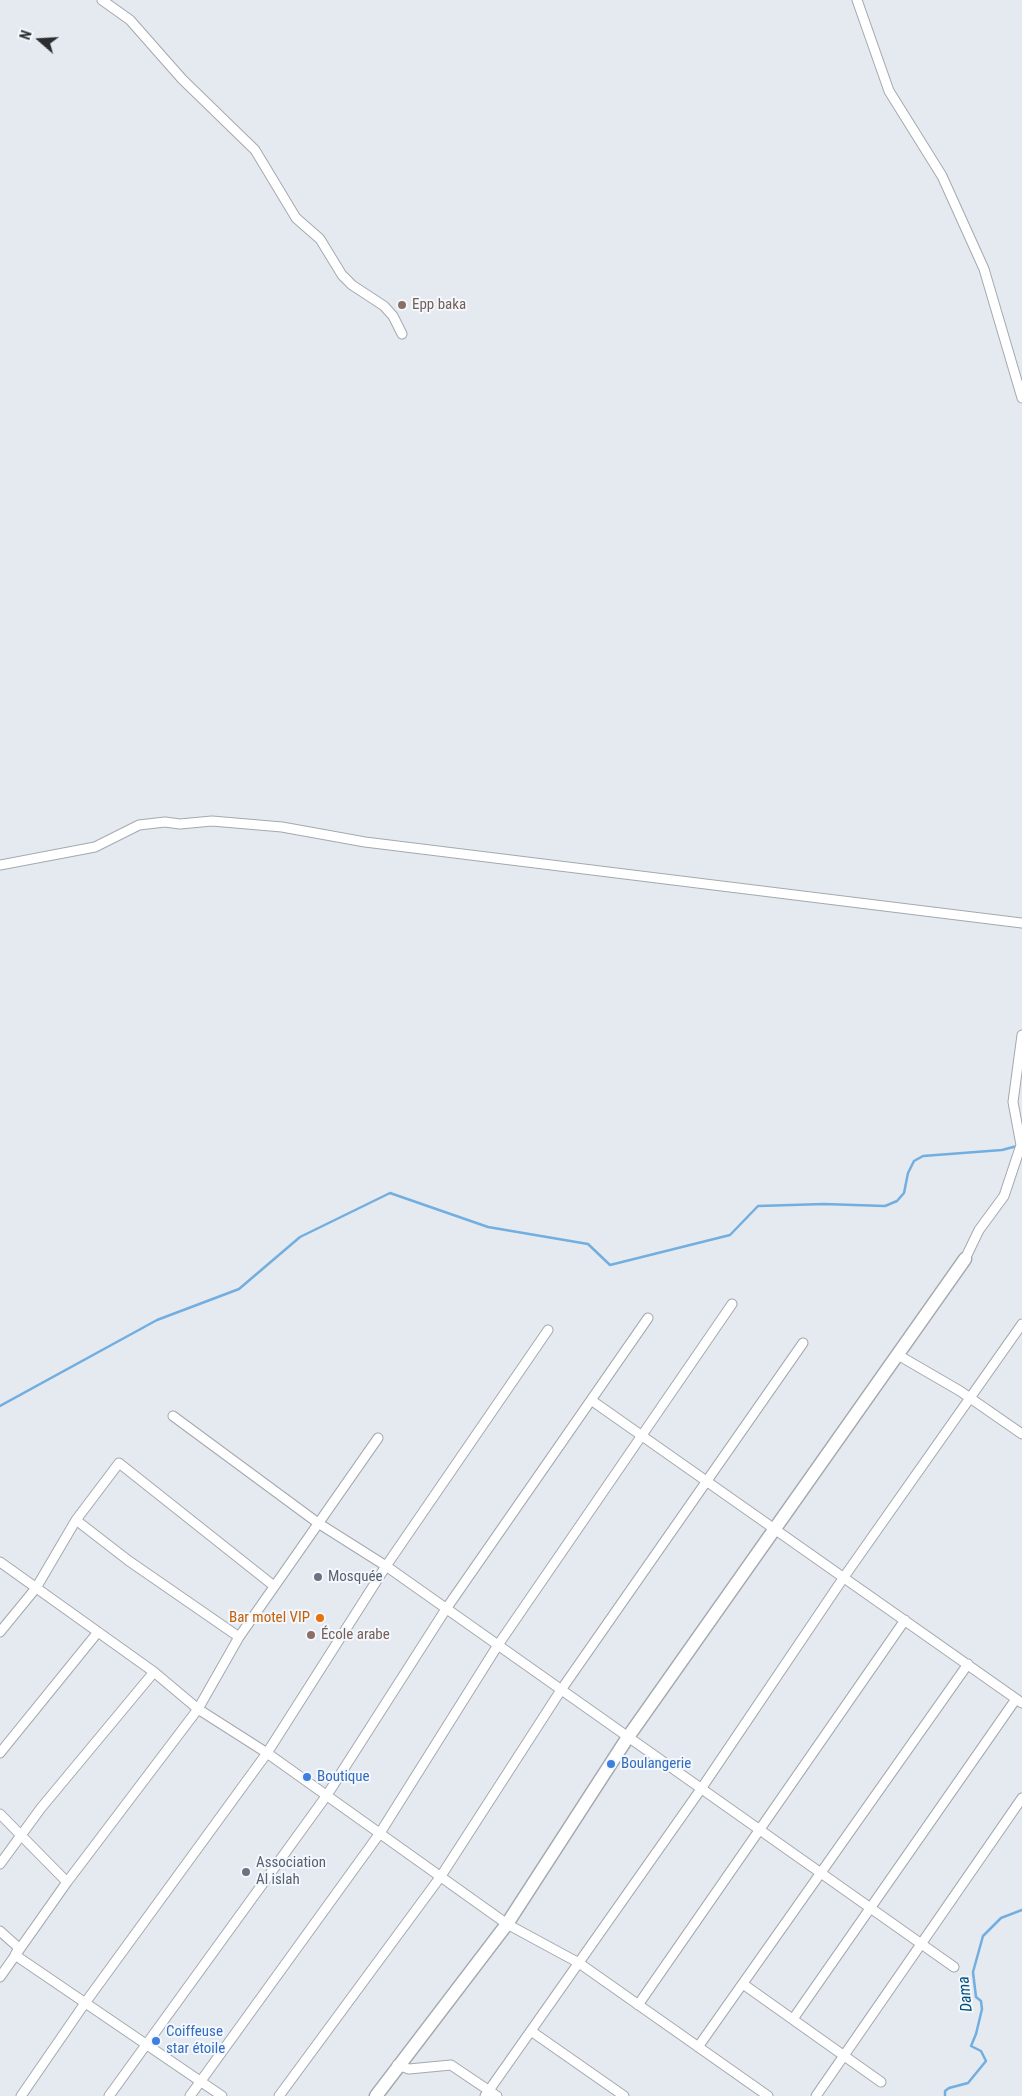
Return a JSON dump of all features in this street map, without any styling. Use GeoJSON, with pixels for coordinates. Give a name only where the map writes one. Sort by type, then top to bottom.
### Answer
{"type":"FeatureCollection","features":[{"type":"Feature","properties":{"kind":"street"},"geometry":{"type":"LineString","coordinates":[[102,0],[130,20],[182,79],[255,150],[296,218],[320,239],[346,280],[384,306],[394,316],[402,334]]}},
{"type":"Feature","properties":{"kind":"street"},"geometry":{"type":"LineString","coordinates":[[857,0],[890,91],[942,176],[984,269],[1022,398]]}},
{"type":"Feature","properties":{"kind":"street"},"geometry":{"type":"LineString","coordinates":[[0,865],[95,846],[139,825],[165,822],[180,824],[212,821],[282,827],[365,842],[1022,923]]}},
{"type":"Feature","properties":{"kind":"street"},"geometry":{"type":"LineString","coordinates":[[376,2096],[397,2065],[507,1924],[628,1737],[965,1259],[979,1230],[1004,1196],[1021,1145],[1014,1102],[1022,1036]]}},
{"type":"Feature","properties":{"kind":"street"},"geometry":{"type":"LineString","coordinates":[[190,2096],[380,1833],[498,1646],[732,1304]]}},
{"type":"Feature","properties":{"kind":"street"},"geometry":{"type":"LineString","coordinates":[[108,2096],[327,1795],[446,1608],[648,1318]]}},
{"type":"Feature","properties":{"kind":"street"},"geometry":{"type":"LineString","coordinates":[[487,2093],[701,1789],[844,1577],[1022,1324]]}},
{"type":"Feature","properties":{"kind":"street"},"geometry":{"type":"LineString","coordinates":[[21,2096],[85,2003],[267,1752],[386,1566],[548,1330]]}},
{"type":"Feature","properties":{"kind":"street"},"geometry":{"type":"LineString","coordinates":[[279,2096],[441,1876],[561,1690],[804,1343]]}},
{"type":"Feature","properties":{"kind":"street"},"geometry":{"type":"LineString","coordinates":[[898,1355],[970,1398],[1022,1434]]}},
{"type":"Feature","properties":{"kind":"street"},"geometry":{"type":"LineString","coordinates":[[590,1400],[643,1435],[1019,1701],[793,2019]]}},
{"type":"Feature","properties":{"kind":"street"},"geometry":{"type":"LineString","coordinates":[[173,1416],[318,1523],[386,1566],[954,1967]]}},
{"type":"Feature","properties":{"kind":"street"},"geometry":{"type":"LineString","coordinates":[[0,1977],[67,1882],[198,1709],[239,1636],[378,1438]]}},
{"type":"Feature","properties":{"kind":"street"},"geometry":{"type":"LineString","coordinates":[[0,1632],[36,1588],[76,1520],[119,1463],[274,1586]]}},
{"type":"Feature","properties":{"kind":"street"},"geometry":{"type":"LineString","coordinates":[[76,1520],[129,1562],[239,1636]]}},
{"type":"Feature","properties":{"kind":"street"},"geometry":{"type":"LineString","coordinates":[[0,1562],[154,1672],[198,1709],[267,1752],[507,1924],[579,1963],[698,2047],[756,2092],[768,2096]]}},
{"type":"Feature","properties":{"kind":"street"},"geometry":{"type":"LineString","coordinates":[[638,2005],[905,1620]]}},
{"type":"Feature","properties":{"kind":"street"},"geometry":{"type":"LineString","coordinates":[[0,1753],[98,1632]]}},
{"type":"Feature","properties":{"kind":"street"},"geometry":{"type":"LineString","coordinates":[[698,2047],[968,1664]]}},
{"type":"Feature","properties":{"kind":"street"},"geometry":{"type":"LineString","coordinates":[[0,1864],[22,1834],[154,1672]]}},
{"type":"Feature","properties":{"kind":"street"},"geometry":{"type":"LineString","coordinates":[[816,2096],[1022,1798]]}},
{"type":"Feature","properties":{"kind":"street"},"geometry":{"type":"LineString","coordinates":[[0,1814],[22,1834],[67,1882]]}},
{"type":"Feature","properties":{"kind":"street"},"geometry":{"type":"LineString","coordinates":[[0,1931],[19,1948],[16,1955]]}},
{"type":"Feature","properties":{"kind":"street"},"geometry":{"type":"LineString","coordinates":[[16,1955],[85,2003],[146,2042],[222,2096]]}},
{"type":"Feature","properties":{"kind":"street"},"geometry":{"type":"LineString","coordinates":[[743,1984],[881,2082]]}},
{"type":"Feature","properties":{"kind":"street"},"geometry":{"type":"LineString","coordinates":[[530,2031],[624,2096]]}},
{"type":"Feature","properties":{"kind":"street"},"geometry":{"type":"LineString","coordinates":[[397,2065],[409,2069],[451,2065],[487,2093],[497,2096]]}},
{"type":"Feature","properties":{"kind":"waterway"},"geometry":{"type":"LineString","coordinates":[[0,1406],[157,1320],[239,1289],[300,1237],[390,1193],[488,1227],[588,1244],[610,1265],[730,1235],[758,1206],[824,1204],[885,1206],[897,1201],[904,1193],[908,1173],[914,1161],[923,1156],[1002,1150],[1017,1146]]}},
{"type":"Feature","properties":{"kind":"waterway","name":"Dama"},"geometry":{"type":"LineString","coordinates":[[945,2096],[945,2091],[949,2088],[968,2083],[986,2061],[981,2051],[971,2046],[982,2009],[981,2001],[976,1997],[973,1972],[983,1936],[1001,1918],[1022,1910]]}},
{"type":"Feature","properties":{"kind":"place","name":"Epp baka"},"geometry":{"type":"Point","coordinates":[402,305]}},
{"type":"Feature","properties":{"kind":"place","name":"Mosquée"},"geometry":{"type":"Point","coordinates":[318,1577]}},
{"type":"Feature","properties":{"kind":"place","name":"Bar motel VIP"},"geometry":{"type":"Point","coordinates":[320,1618]}},
{"type":"Feature","properties":{"kind":"place","name":"École arabe"},"geometry":{"type":"Point","coordinates":[311,1635]}},
{"type":"Feature","properties":{"kind":"place","name":"Boulangerie"},"geometry":{"type":"Point","coordinates":[611,1764]}},
{"type":"Feature","properties":{"kind":"place","name":"Boutique"},"geometry":{"type":"Point","coordinates":[307,1777]}},
{"type":"Feature","properties":{"kind":"place","name":"Association Al islah"},"geometry":{"type":"Point","coordinates":[246,1872]}},
{"type":"Feature","properties":{"kind":"place","name":"Coiffeuse star étoile"},"geometry":{"type":"Point","coordinates":[156,2041]}}]}
